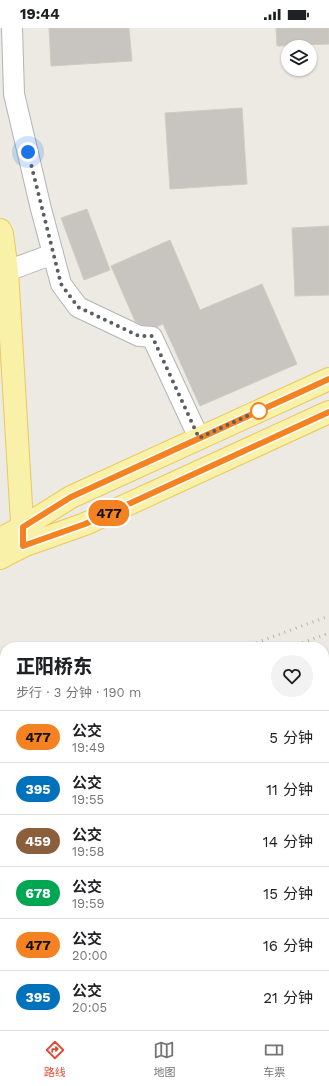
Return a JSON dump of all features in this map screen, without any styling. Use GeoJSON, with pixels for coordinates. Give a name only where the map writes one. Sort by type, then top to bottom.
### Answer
{"type":"FeatureCollection","features":[{"type":"Feature","properties":{"kind":"main road"},"geometry":{"type":"LineString","coordinates":[[0,230],[2,234],[23,537]]}},
{"type":"Feature","properties":{"kind":"main road"},"geometry":{"type":"LineString","coordinates":[[0,558],[71,497],[329,380]]}},
{"type":"Feature","properties":{"kind":"main road"},"geometry":{"type":"LineString","coordinates":[[0,539],[23,537],[85,524],[329,412]]}},
{"type":"Feature","properties":{"kind":"street"},"geometry":{"type":"LineString","coordinates":[[12,28],[14,94],[61,284],[78,307],[139,336],[152,336],[199,438]]}},
{"type":"Feature","properties":{"kind":"street"},"geometry":{"type":"LineString","coordinates":[[4,264],[53,254]]}},
{"type":"Feature","properties":{"kind":"building"},"geometry":{"type":"Polygon","coordinates":[[[49,28],[129,28],[132,61],[51,66],[49,28]]]}},
{"type":"Feature","properties":{"kind":"building"},"geometry":{"type":"Polygon","coordinates":[[[276,28],[329,28],[329,44],[317,44],[317,40],[281,40],[281,46],[277,46],[276,28]]]}},
{"type":"Feature","properties":{"kind":"building"},"geometry":{"type":"Polygon","coordinates":[[[242,108],[247,184],[170,189],[165,113],[242,108]]]}},
{"type":"Feature","properties":{"kind":"building"},"geometry":{"type":"Polygon","coordinates":[[[87,209],[110,270],[84,280],[61,218],[87,209]]]}},
{"type":"Feature","properties":{"kind":"building"},"geometry":{"type":"Polygon","coordinates":[[[329,226],[329,295],[295,296],[292,228],[329,226]]]}},
{"type":"Feature","properties":{"kind":"building"},"geometry":{"type":"Polygon","coordinates":[[[170,240],[200,310],[262,284],[297,364],[200,406],[163,324],[156,327],[142,325],[135,321],[111,266],[170,240]]]}},
{"type":"Feature","properties":{"kind":"railway"},"geometry":{"type":"LineString","coordinates":[[259,642],[329,616]]}},
{"type":"Feature","properties":{"kind":"railway"},"geometry":{"type":"LineString","coordinates":[[305,642],[329,633]]}},
{"type":"Feature","properties":{"kind":"bus line","name":"477"},"geometry":{"type":"LineString","coordinates":[[329,379],[71,497],[23,527],[23,546],[85,524],[329,412]]}},
{"type":"Feature","properties":{"kind":"route"},"geometry":{"type":"LineString","coordinates":[[28,152],[41,209],[61,284],[78,307],[139,336],[152,336],[199,438],[260,410],[259,411]]}}]}
